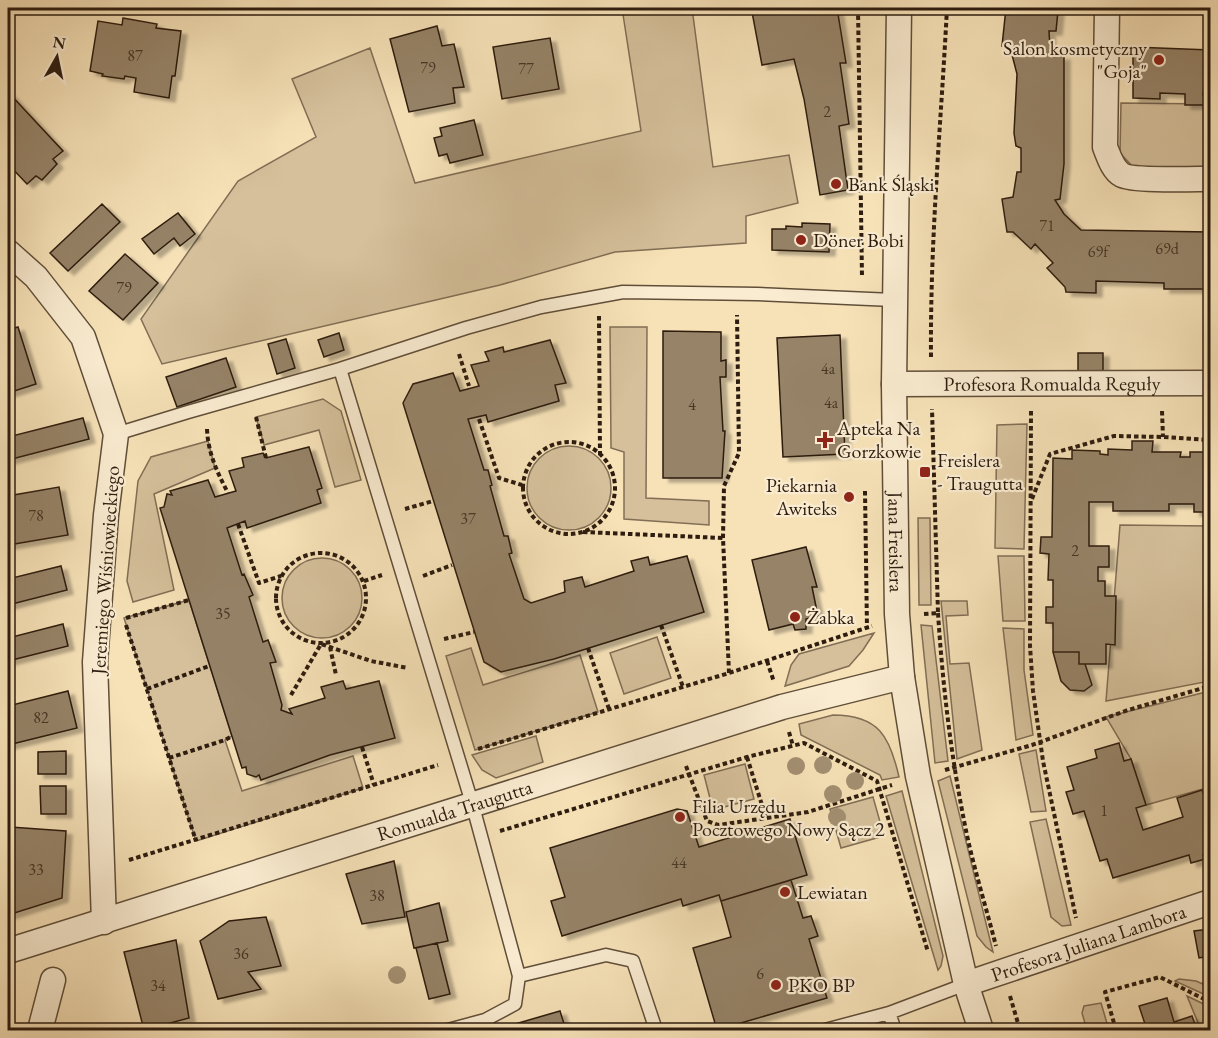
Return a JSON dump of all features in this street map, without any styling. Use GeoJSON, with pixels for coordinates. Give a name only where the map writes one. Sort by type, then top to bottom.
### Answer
{"type":"FeatureCollection","features":[{"type":"Feature","properties":{"kind":"street","name":"Jana Freislera"},"geometry":{"type":"LineString","coordinates":[[899,8],[893,300],[897,614],[902,677],[918,776],[966,984],[981,1030]]}},
{"type":"Feature","properties":{"kind":"street"},"geometry":{"type":"LineString","coordinates":[[1107,8],[1105,147],[1110,162],[1122,175],[1142,178],[1210,179]]}},
{"type":"Feature","properties":{"kind":"street","name":"Jeremiego Wiśniowieckiego"},"geometry":{"type":"LineString","coordinates":[[8,252],[36,277],[82,337],[116,434],[106,515],[95,662],[104,922]]}},
{"type":"Feature","properties":{"kind":"street","name":"Profesora Romualda Reguły"},"geometry":{"type":"LineString","coordinates":[[894,384],[1210,383]]}},
{"type":"Feature","properties":{"kind":"street","name":"Romualda Traugutta"},"geometry":{"type":"LineString","coordinates":[[8,951],[782,707],[902,677]]}},
{"type":"Feature","properties":{"kind":"street","name":"Profesora Juliana Lambora"},"geometry":{"type":"LineString","coordinates":[[966,984],[1210,902]]}},
{"type":"Feature","properties":{"kind":"street"},"geometry":{"type":"LineString","coordinates":[[40,1030],[53,980]]}},
{"type":"Feature","properties":{"kind":"lane"},"geometry":{"type":"LineString","coordinates":[[116,434],[340,369],[466,328],[541,307],[622,292],[757,294],[893,300]]}},
{"type":"Feature","properties":{"kind":"lane"},"geometry":{"type":"LineString","coordinates":[[340,369],[472,803],[519,976],[515,1004],[485,1020],[448,1030]]}},
{"type":"Feature","properties":{"kind":"lane"},"geometry":{"type":"LineString","coordinates":[[519,976],[606,955],[633,961],[656,1030]]}},
{"type":"Feature","properties":{"kind":"lane"},"geometry":{"type":"LineString","coordinates":[[825,1030],[889,1012],[966,984]]}},
{"type":"Feature","properties":{"kind":"lane"},"geometry":{"type":"LineString","coordinates":[[889,1012],[895,1030]]}},
{"type":"Feature","properties":{"kind":"path"},"geometry":{"type":"LineString","coordinates":[[858,8],[862,277]]}},
{"type":"Feature","properties":{"kind":"path"},"geometry":{"type":"LineString","coordinates":[[947,8],[930,306],[938,614],[943,688],[954,768],[968,842],[1020,1030]]}},
{"type":"Feature","properties":{"kind":"path"},"geometry":{"type":"LineString","coordinates":[[729,673],[723,538],[724,486],[739,453],[737,312]]}},
{"type":"Feature","properties":{"kind":"path"},"geometry":{"type":"LineString","coordinates":[[589,318],[599,315],[600,455]]}},
{"type":"Feature","properties":{"kind":"path"},"geometry":{"type":"LineString","coordinates":[[468,351],[456,355],[469,386]]}},
{"type":"Feature","properties":{"kind":"path"},"geometry":{"type":"LineString","coordinates":[[1162,401],[1163,437]]}},
{"type":"Feature","properties":{"kind":"path"},"geometry":{"type":"LineString","coordinates":[[1031,402],[1030,646],[1033,691],[1045,772],[1077,921]]}},
{"type":"Feature","properties":{"kind":"path"},"geometry":{"type":"LineString","coordinates":[[246,419],[266,414]]}},
{"type":"Feature","properties":{"kind":"path"},"geometry":{"type":"LineString","coordinates":[[256,417],[266,458]]}},
{"type":"Feature","properties":{"kind":"path"},"geometry":{"type":"LineString","coordinates":[[479,419],[499,477],[523,485]]}},
{"type":"Feature","properties":{"kind":"path"},"geometry":{"type":"LineString","coordinates":[[197,431],[217,426]]}},
{"type":"Feature","properties":{"kind":"path"},"geometry":{"type":"LineString","coordinates":[[207,428],[215,468],[228,493]]}},
{"type":"Feature","properties":{"kind":"path"},"geometry":{"type":"LineString","coordinates":[[1031,502],[1050,454],[1114,436],[1210,440]]}},
{"type":"Feature","properties":{"kind":"path"},"geometry":{"type":"LineString","coordinates":[[582,532],[603,519],[614,496],[615,483],[612,471],[600,455],[586,444],[573,441],[560,442],[536,455],[523,479],[522,493],[526,506],[543,526],[555,532],[569,534],[582,532],[723,538]]}},
{"type":"Feature","properties":{"kind":"path"},"geometry":{"type":"LineString","coordinates":[[399,511],[433,501]]}},
{"type":"Feature","properties":{"kind":"path"},"geometry":{"type":"LineString","coordinates":[[238,524],[260,583],[281,576]]}},
{"type":"Feature","properties":{"kind":"path"},"geometry":{"type":"LineString","coordinates":[[321,644],[336,642],[350,634],[360,624],[366,610],[366,603],[364,581],[356,568],[344,559],[330,554],[315,553],[291,564],[281,576],[276,602],[279,615],[286,627],[296,636],[308,642],[321,644],[371,661],[411,669]]}},
{"type":"Feature","properties":{"kind":"path"},"geometry":{"type":"LineString","coordinates":[[417,570],[420,578],[452,565]]}},
{"type":"Feature","properties":{"kind":"path"},"geometry":{"type":"LineString","coordinates":[[364,581],[391,572]]}},
{"type":"Feature","properties":{"kind":"path"},"geometry":{"type":"LineString","coordinates":[[189,600],[124,618],[196,841]]}},
{"type":"Feature","properties":{"kind":"path"},"geometry":{"type":"LineString","coordinates":[[472,740],[475,750],[867,629],[897,614],[938,614]]}},
{"type":"Feature","properties":{"kind":"path"},"geometry":{"type":"LineString","coordinates":[[662,625],[683,687]]}},
{"type":"Feature","properties":{"kind":"path"},"geometry":{"type":"LineString","coordinates":[[443,648],[441,640],[474,632]]}},
{"type":"Feature","properties":{"kind":"path"},"geometry":{"type":"LineString","coordinates":[[291,695],[321,644]]}},
{"type":"Feature","properties":{"kind":"path"},"geometry":{"type":"LineString","coordinates":[[330,647],[336,675]]}},
{"type":"Feature","properties":{"kind":"path"},"geometry":{"type":"LineString","coordinates":[[588,648],[609,709]]}},
{"type":"Feature","properties":{"kind":"path"},"geometry":{"type":"LineString","coordinates":[[147,689],[209,666]]}},
{"type":"Feature","properties":{"kind":"path"},"geometry":{"type":"LineString","coordinates":[[689,775],[707,821],[718,825],[808,812],[918,776],[954,768],[1041,741],[1128,710],[1210,686]]}},
{"type":"Feature","properties":{"kind":"path"},"geometry":{"type":"LineString","coordinates":[[169,758],[232,736]]}},
{"type":"Feature","properties":{"kind":"path"},"geometry":{"type":"LineString","coordinates":[[481,837],[747,757],[804,743],[877,781],[930,960],[942,992]]}},
{"type":"Feature","properties":{"kind":"path"},"geometry":{"type":"LineString","coordinates":[[362,747],[374,785]]}},
{"type":"Feature","properties":{"kind":"path"},"geometry":{"type":"LineString","coordinates":[[747,757],[766,818]]}},
{"type":"Feature","properties":{"kind":"path"},"geometry":{"type":"LineString","coordinates":[[102,865],[196,841],[458,758]]}},
{"type":"Feature","properties":{"kind":"path"},"geometry":{"type":"LineString","coordinates":[[1116,1030],[1104,992],[1160,977],[1210,1002]]}},
{"type":"Feature","properties":{"kind":"shaded area"},"geometry":{"type":"Polygon","coordinates":[[[622,8],[692,8],[713,167],[789,155],[798,203],[746,216],[746,243],[615,252],[500,285],[162,364],[141,319],[238,181],[316,137],[292,79],[370,48],[415,183],[641,131],[622,8]]]}},
{"type":"Feature","properties":{"kind":"shaded area"},"geometry":{"type":"Polygon","coordinates":[[[1121,103],[1210,104],[1210,170],[1134,168],[1120,153],[1121,103]]]}},
{"type":"Feature","properties":{"kind":"shaded area"},"geometry":{"type":"Polygon","coordinates":[[[610,327],[647,327],[646,498],[709,501],[709,525],[624,519],[624,452],[611,448],[610,327]]]}},
{"type":"Feature","properties":{"kind":"shaded area"},"geometry":{"type":"Polygon","coordinates":[[[323,399],[341,411],[361,480],[335,487],[319,430],[264,445],[256,417],[323,399]]]}},
{"type":"Feature","properties":{"kind":"shaded area"},"geometry":{"type":"Polygon","coordinates":[[[1027,424],[1024,549],[995,548],[997,425],[1027,424]]]}},
{"type":"Feature","properties":{"kind":"shaded area"},"geometry":{"type":"Polygon","coordinates":[[[208,441],[215,468],[154,494],[174,590],[133,602],[127,581],[138,481],[151,457],[208,441]]]}},
{"type":"Feature","properties":{"kind":"shaded area"},"geometry":{"type":"Polygon","coordinates":[[[569,446],[585,449],[599,458],[608,472],[611,488],[608,504],[599,518],[585,527],[569,530],[553,527],[539,518],[530,504],[527,488],[530,472],[539,458],[553,449],[569,446]]]}},
{"type":"Feature","properties":{"kind":"shaded area"},"geometry":{"type":"Polygon","coordinates":[[[918,518],[930,518],[931,605],[919,605],[918,518]]]}},
{"type":"Feature","properties":{"kind":"shaded area"},"geometry":{"type":"Polygon","coordinates":[[[1120,525],[1210,526],[1210,681],[1106,701],[1120,525]]]}},
{"type":"Feature","properties":{"kind":"shaded area"},"geometry":{"type":"Polygon","coordinates":[[[998,556],[1024,556],[1025,621],[1003,621],[998,556]]]}},
{"type":"Feature","properties":{"kind":"shaded area"},"geometry":{"type":"Polygon","coordinates":[[[322,558],[337,561],[350,570],[359,583],[362,598],[359,613],[350,626],[337,635],[322,638],[307,635],[294,626],[285,613],[282,598],[285,583],[294,570],[307,561],[322,558]]]}},
{"type":"Feature","properties":{"kind":"shaded area"},"geometry":{"type":"Polygon","coordinates":[[[189,600],[232,736],[225,740],[242,791],[353,756],[363,788],[196,841],[124,618],[189,600]]]}},
{"type":"Feature","properties":{"kind":"shaded area"},"geometry":{"type":"Polygon","coordinates":[[[941,601],[967,601],[968,615],[946,616],[950,664],[969,663],[982,750],[957,759],[941,601]]]}},
{"type":"Feature","properties":{"kind":"shaded area"},"geometry":{"type":"Polygon","coordinates":[[[921,625],[932,626],[948,761],[935,763],[921,625]]]}},
{"type":"Feature","properties":{"kind":"shaded area"},"geometry":{"type":"Polygon","coordinates":[[[1003,628],[1024,629],[1024,670],[1033,735],[1016,740],[1003,628]]]}},
{"type":"Feature","properties":{"kind":"shaded area"},"geometry":{"type":"Polygon","coordinates":[[[874,633],[849,666],[785,686],[791,665],[799,654],[874,633]]]}},
{"type":"Feature","properties":{"kind":"shaded area"},"geometry":{"type":"Polygon","coordinates":[[[657,637],[671,678],[624,694],[610,653],[657,637]]]}},
{"type":"Feature","properties":{"kind":"shaded area"},"geometry":{"type":"Polygon","coordinates":[[[471,648],[483,685],[580,655],[598,712],[475,750],[446,656],[471,648]]]}},
{"type":"Feature","properties":{"kind":"shaded area"},"geometry":{"type":"Polygon","coordinates":[[[1210,691],[1210,787],[1146,805],[1131,759],[1106,717],[1210,691]]]}},
{"type":"Feature","properties":{"kind":"shaded area"},"geometry":{"type":"Polygon","coordinates":[[[833,715],[861,719],[880,731],[891,750],[899,777],[882,780],[880,775],[801,735],[799,724],[833,715]]]}},
{"type":"Feature","properties":{"kind":"shaded area"},"geometry":{"type":"Polygon","coordinates":[[[536,736],[543,762],[496,778],[482,770],[472,755],[536,736]]]}},
{"type":"Feature","properties":{"kind":"shaded area"},"geometry":{"type":"Polygon","coordinates":[[[1036,750],[1046,811],[1031,812],[1019,754],[1036,750]]]}},
{"type":"Feature","properties":{"kind":"shaded area"},"geometry":{"type":"Polygon","coordinates":[[[745,764],[754,799],[713,810],[704,775],[745,764]]]}},
{"type":"Feature","properties":{"kind":"shaded area"},"geometry":{"type":"Polygon","coordinates":[[[950,776],[993,952],[977,936],[938,781],[950,776]]]}},
{"type":"Feature","properties":{"kind":"shaded area"},"geometry":{"type":"Polygon","coordinates":[[[902,791],[943,956],[938,970],[886,796],[902,791]]]}},
{"type":"Feature","properties":{"kind":"shaded area"},"geometry":{"type":"Polygon","coordinates":[[[873,797],[884,836],[841,848],[830,809],[873,797]]]}},
{"type":"Feature","properties":{"kind":"shaded area"},"geometry":{"type":"Polygon","coordinates":[[[1046,819],[1071,925],[1062,926],[1051,917],[1030,822],[1046,819]]]}},
{"type":"Feature","properties":{"kind":"shaded area"},"geometry":{"type":"Polygon","coordinates":[[[1179,979],[1196,981],[1210,987],[1210,997],[1175,981],[1179,979]]]}},
{"type":"Feature","properties":{"kind":"shaded area"},"geometry":{"type":"Polygon","coordinates":[[[1187,996],[1210,1007],[1210,1030],[1201,1030],[1187,996]]]}},
{"type":"Feature","properties":{"kind":"shaded area"},"geometry":{"type":"Polygon","coordinates":[[[1101,1003],[1109,1030],[1087,1030],[1082,1013],[1084,1006],[1101,1003]]]}},
{"type":"Feature","properties":{"kind":"building"},"geometry":{"type":"Polygon","coordinates":[[[768,8],[837,8],[846,63],[840,63],[849,124],[839,126],[848,190],[820,195],[804,99],[794,59],[762,65],[752,12],[768,8]]]}},
{"type":"Feature","properties":{"kind":"building"},"geometry":{"type":"Polygon","coordinates":[[[1006,8],[1050,8],[1051,11],[1058,11],[1056,31],[1049,31],[1050,48],[1055,48],[1054,57],[1064,56],[1064,164],[1060,199],[1055,200],[1064,214],[1081,230],[1210,232],[1210,289],[1164,289],[1164,283],[1096,281],[1096,293],[1066,292],[1065,287],[1047,268],[1053,263],[1035,244],[1031,249],[1013,232],[1007,232],[1002,199],[1013,197],[1017,172],[1021,172],[1021,148],[1016,146],[1014,133],[1017,74],[1010,47],[1002,46],[1006,8]]]}},
{"type":"Feature","properties":{"kind":"building"},"geometry":{"type":"Polygon","coordinates":[[[123,18],[157,24],[156,28],[181,31],[175,76],[172,76],[169,98],[134,92],[136,78],[102,76],[103,74],[90,71],[98,21],[122,25],[123,18]]]}},
{"type":"Feature","properties":{"kind":"building"},"geometry":{"type":"Polygon","coordinates":[[[437,26],[442,46],[454,44],[464,87],[453,88],[455,103],[409,112],[390,39],[437,26]]]}},
{"type":"Feature","properties":{"kind":"building"},"geometry":{"type":"Polygon","coordinates":[[[550,38],[559,89],[502,99],[493,47],[550,38]]]}},
{"type":"Feature","properties":{"kind":"building"},"geometry":{"type":"Polygon","coordinates":[[[1133,47],[1210,50],[1210,93],[1203,93],[1205,105],[1185,105],[1185,94],[1160,93],[1160,99],[1133,98],[1133,47]]]}},
{"type":"Feature","properties":{"kind":"building"},"geometry":{"type":"Polygon","coordinates":[[[9,93],[63,151],[53,159],[57,164],[42,180],[36,176],[27,184],[8,164],[9,93]]]}},
{"type":"Feature","properties":{"kind":"building"},"geometry":{"type":"Polygon","coordinates":[[[474,120],[483,155],[450,163],[447,154],[439,156],[434,138],[442,136],[440,128],[474,120]]]}},
{"type":"Feature","properties":{"kind":"building"},"geometry":{"type":"Polygon","coordinates":[[[102,204],[120,222],[68,271],[50,253],[102,204]]]}},
{"type":"Feature","properties":{"kind":"building"},"geometry":{"type":"Polygon","coordinates":[[[178,213],[195,234],[180,246],[174,238],[154,254],[142,239],[178,213]]]}},
{"type":"Feature","properties":{"kind":"building","name":"Döner Bobi"},"geometry":{"type":"Polygon","coordinates":[[[802,223],[830,224],[829,252],[772,250],[772,229],[786,229],[786,226],[802,227],[802,223]]]}},
{"type":"Feature","properties":{"kind":"building"},"geometry":{"type":"Polygon","coordinates":[[[125,254],[158,283],[123,320],[89,291],[125,254]]]}},
{"type":"Feature","properties":{"kind":"building"},"geometry":{"type":"Polygon","coordinates":[[[18,327],[36,384],[8,393],[8,330],[18,327]]]}},
{"type":"Feature","properties":{"kind":"building"},"geometry":{"type":"Polygon","coordinates":[[[663,331],[721,332],[721,361],[726,360],[726,377],[720,377],[723,431],[725,431],[722,478],[663,478],[663,331]]]}},
{"type":"Feature","properties":{"kind":"building"},"geometry":{"type":"Polygon","coordinates":[[[339,333],[344,350],[324,357],[318,340],[339,333]]]}},
{"type":"Feature","properties":{"kind":"building"},"geometry":{"type":"Polygon","coordinates":[[[840,335],[845,454],[783,457],[777,338],[840,335]]]}},
{"type":"Feature","properties":{"kind":"building"},"geometry":{"type":"Polygon","coordinates":[[[286,339],[295,368],[277,374],[268,344],[286,339]]]}},
{"type":"Feature","properties":{"kind":"building"},"geometry":{"type":"Polygon","coordinates":[[[550,340],[566,383],[555,385],[559,401],[488,422],[486,415],[468,419],[484,470],[488,470],[492,485],[490,486],[504,536],[508,536],[512,553],[509,554],[524,599],[531,603],[565,592],[564,581],[582,577],[585,587],[634,571],[631,561],[648,557],[650,565],[687,556],[704,612],[554,659],[501,672],[484,662],[403,403],[413,384],[453,373],[460,391],[479,386],[471,365],[489,361],[485,352],[503,347],[504,352],[550,340]]]}},
{"type":"Feature","properties":{"kind":"building"},"geometry":{"type":"Polygon","coordinates":[[[1078,353],[1103,353],[1103,373],[1078,373],[1078,353]]]}},
{"type":"Feature","properties":{"kind":"building"},"geometry":{"type":"Polygon","coordinates":[[[226,358],[236,387],[177,407],[166,377],[226,358]]]}},
{"type":"Feature","properties":{"kind":"building"},"geometry":{"type":"Polygon","coordinates":[[[83,418],[89,439],[8,460],[8,437],[83,418]]]}},
{"type":"Feature","properties":{"kind":"building"},"geometry":{"type":"Polygon","coordinates":[[[1132,441],[1153,441],[1152,452],[1181,452],[1180,457],[1190,457],[1190,452],[1210,452],[1210,512],[1194,512],[1194,504],[1169,504],[1169,511],[1113,511],[1113,502],[1089,502],[1089,546],[1109,546],[1109,567],[1098,567],[1098,581],[1105,581],[1105,596],[1116,596],[1115,645],[1106,644],[1106,664],[1079,664],[1079,652],[1053,652],[1053,623],[1046,623],[1046,607],[1053,607],[1053,580],[1048,580],[1049,554],[1040,553],[1041,537],[1052,537],[1053,458],[1072,459],[1072,450],[1100,451],[1100,454],[1108,455],[1108,449],[1132,450],[1132,441]]]}},
{"type":"Feature","properties":{"kind":"building"},"geometry":{"type":"Polygon","coordinates":[[[309,447],[322,488],[317,490],[321,503],[247,528],[245,521],[227,528],[242,575],[244,574],[253,595],[249,597],[263,642],[268,640],[276,662],[270,663],[282,705],[281,710],[292,714],[289,709],[325,698],[321,687],[343,681],[346,689],[379,681],[395,738],[330,755],[261,780],[259,775],[256,777],[247,774],[246,767],[242,768],[160,508],[164,507],[167,494],[172,495],[170,491],[208,480],[215,497],[236,491],[229,471],[244,467],[242,458],[263,453],[266,458],[309,447]]]}},
{"type":"Feature","properties":{"kind":"building"},"geometry":{"type":"Polygon","coordinates":[[[59,487],[68,535],[8,545],[8,496],[59,487]]]}},
{"type":"Feature","properties":{"kind":"building"},"geometry":{"type":"Polygon","coordinates":[[[806,547],[817,587],[812,587],[818,616],[806,619],[806,629],[795,630],[793,624],[769,630],[752,560],[806,547]]]}},
{"type":"Feature","properties":{"kind":"building"},"geometry":{"type":"Polygon","coordinates":[[[61,566],[67,590],[8,605],[8,579],[61,566]]]}},
{"type":"Feature","properties":{"kind":"building"},"geometry":{"type":"Polygon","coordinates":[[[63,624],[68,646],[8,661],[8,638],[63,624]]]}},
{"type":"Feature","properties":{"kind":"building"},"geometry":{"type":"Polygon","coordinates":[[[1053,652],[1079,652],[1079,664],[1085,664],[1092,685],[1084,691],[1070,690],[1061,681],[1053,652]]]}},
{"type":"Feature","properties":{"kind":"building"},"geometry":{"type":"Polygon","coordinates":[[[68,691],[77,728],[8,745],[8,706],[68,691]]]}},
{"type":"Feature","properties":{"kind":"building"},"geometry":{"type":"Polygon","coordinates":[[[1119,743],[1124,761],[1131,759],[1146,805],[1136,808],[1143,830],[1183,817],[1177,798],[1202,790],[1204,795],[1210,793],[1210,853],[1203,855],[1205,859],[1191,863],[1189,855],[1113,878],[1107,859],[1100,861],[1084,811],[1073,814],[1066,792],[1074,790],[1067,767],[1097,758],[1095,750],[1119,743]]]}},
{"type":"Feature","properties":{"kind":"building"},"geometry":{"type":"Polygon","coordinates":[[[66,751],[66,774],[38,774],[38,752],[66,751]]]}},
{"type":"Feature","properties":{"kind":"building"},"geometry":{"type":"Polygon","coordinates":[[[40,786],[66,786],[66,814],[41,814],[40,786]]]}},
{"type":"Feature","properties":{"kind":"building"},"geometry":{"type":"Polygon","coordinates":[[[677,809],[687,811],[699,847],[790,819],[807,875],[721,901],[719,895],[683,906],[681,899],[562,936],[551,901],[565,897],[550,848],[677,809]]]}},
{"type":"Feature","properties":{"kind":"building"},"geometry":{"type":"Polygon","coordinates":[[[10,827],[66,831],[62,898],[8,915],[8,840],[10,827]]]}},
{"type":"Feature","properties":{"kind":"building"},"geometry":{"type":"Polygon","coordinates":[[[394,861],[405,917],[362,924],[346,874],[394,861]]]}},
{"type":"Feature","properties":{"kind":"building"},"geometry":{"type":"Polygon","coordinates":[[[791,880],[803,918],[811,916],[818,936],[809,939],[827,998],[717,1030],[693,948],[731,937],[721,901],[791,880]]]}},
{"type":"Feature","properties":{"kind":"building"},"geometry":{"type":"Polygon","coordinates":[[[439,903],[448,941],[414,948],[406,912],[439,903]]]}},
{"type":"Feature","properties":{"kind":"building"},"geometry":{"type":"Polygon","coordinates":[[[266,917],[281,966],[248,972],[261,989],[218,999],[200,941],[229,921],[266,917]]]}},
{"type":"Feature","properties":{"kind":"building"},"geometry":{"type":"Polygon","coordinates":[[[1210,929],[1210,956],[1199,958],[1194,931],[1210,929]]]}},
{"type":"Feature","properties":{"kind":"building"},"geometry":{"type":"Polygon","coordinates":[[[176,940],[189,1018],[144,1030],[124,952],[176,940]]]}},
{"type":"Feature","properties":{"kind":"building"},"geometry":{"type":"Polygon","coordinates":[[[437,943],[450,994],[429,999],[416,948],[437,943]]]}},
{"type":"Feature","properties":{"kind":"building"},"geometry":{"type":"Polygon","coordinates":[[[1167,998],[1174,1022],[1192,1016],[1197,1030],[1147,1030],[1139,1006],[1167,998]]]}},
{"type":"Feature","properties":{"kind":"building"},"geometry":{"type":"Polygon","coordinates":[[[560,1011],[566,1030],[494,1030],[560,1011]]]}},
{"type":"Feature","properties":{"kind":"place","name":"Salon kosmetyczny \"Goja\""},"geometry":{"type":"Point","coordinates":[1159,60]}},
{"type":"Feature","properties":{"kind":"place","name":"Bank Śląski"},"geometry":{"type":"Point","coordinates":[836,184]}},
{"type":"Feature","properties":{"kind":"place","name":"Döner Bobi"},"geometry":{"type":"Point","coordinates":[801,240]}},
{"type":"Feature","properties":{"kind":"place","name":"Apteka Na Gorzkowie"},"geometry":{"type":"Point","coordinates":[825,440]}},
{"type":"Feature","properties":{"kind":"place","name":"Freislera - Traugutta"},"geometry":{"type":"Point","coordinates":[925,472]}},
{"type":"Feature","properties":{"kind":"place","name":"Piekarnia Awiteks"},"geometry":{"type":"Point","coordinates":[849,497]}},
{"type":"Feature","properties":{"kind":"place","name":"Żabka"},"geometry":{"type":"Point","coordinates":[795,617]}},
{"type":"Feature","properties":{"kind":"place","name":"Filia Urzędu Pocztowego Nowy Sącz 2"},"geometry":{"type":"Point","coordinates":[680,817]}},
{"type":"Feature","properties":{"kind":"place","name":"Lewiatan"},"geometry":{"type":"Point","coordinates":[785,892]}},
{"type":"Feature","properties":{"kind":"place","name":"PKO BP"},"geometry":{"type":"Point","coordinates":[776,985]}}]}
